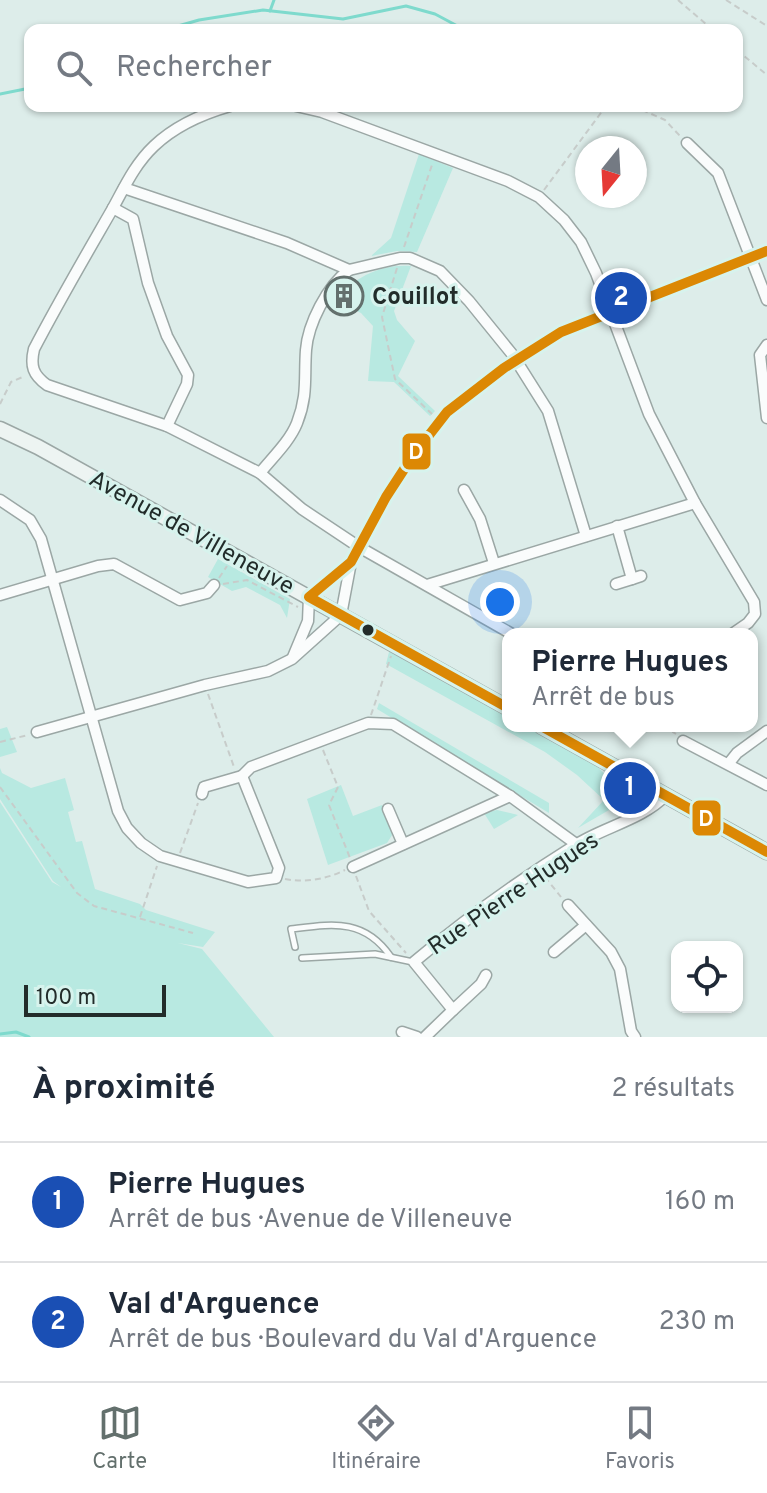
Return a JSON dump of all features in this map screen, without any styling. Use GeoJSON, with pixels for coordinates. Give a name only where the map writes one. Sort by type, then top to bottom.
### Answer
{"type":"FeatureCollection","features":[{"type":"Feature","properties":{"kind":"main road","name":"Avenue de Villeneuve"},"geometry":{"type":"LineString","coordinates":[[0,429],[234,556],[308,610],[341,615],[502,705]]}},
{"type":"Feature","properties":{"kind":"main road"},"geometry":{"type":"LineString","coordinates":[[552,732],[767,852]]}},
{"type":"Feature","properties":{"kind":"street"},"geometry":{"type":"LineString","coordinates":[[208,112],[174,130],[153,147],[135,168],[72,275],[34,349],[31,361],[34,372],[47,385],[167,426],[260,473],[302,509],[359,547],[502,628]]}},
{"type":"Feature","properties":{"kind":"street"},"geometry":{"type":"LineString","coordinates":[[322,112],[508,181],[539,197],[564,220],[581,242],[596,273],[649,414],[695,503],[754,602],[755,614],[741,628]]}},
{"type":"Feature","properties":{"kind":"street"},"geometry":{"type":"LineString","coordinates":[[687,143],[718,173],[767,300]]}},
{"type":"Feature","properties":{"kind":"street"},"geometry":{"type":"LineString","coordinates":[[124,188],[287,243],[349,270]]}},
{"type":"Feature","properties":{"kind":"street"},"geometry":{"type":"LineString","coordinates":[[113,208],[133,219],[148,283],[167,336],[188,375],[187,384],[167,426]]}},
{"type":"Feature","properties":{"kind":"street"},"geometry":{"type":"LineString","coordinates":[[37,732],[205,685],[268,671],[292,659],[341,615],[351,562],[412,457],[447,412],[516,360],[561,332],[767,251]]}},
{"type":"Feature","properties":{"kind":"street"},"geometry":{"type":"LineString","coordinates":[[260,473],[296,426],[307,390],[306,348],[316,315],[340,276],[379,261],[410,258],[440,271],[469,301],[516,360],[548,411],[586,536]]}},
{"type":"Feature","properties":{"kind":"street"},"geometry":{"type":"LineString","coordinates":[[767,345],[760,355],[767,418]]}},
{"type":"Feature","properties":{"kind":"street"},"geometry":{"type":"LineString","coordinates":[[464,490],[480,519],[494,563]]}},
{"type":"Feature","properties":{"kind":"street"},"geometry":{"type":"LineString","coordinates":[[0,500],[30,520],[41,539],[90,718],[118,811],[127,828],[160,856],[248,882],[276,878],[279,868],[240,776]]}},
{"type":"Feature","properties":{"kind":"street"},"geometry":{"type":"LineString","coordinates":[[427,585],[695,503]]}},
{"type":"Feature","properties":{"kind":"street"},"geometry":{"type":"LineString","coordinates":[[616,584],[636,578],[617,526]]}},
{"type":"Feature","properties":{"kind":"street"},"geometry":{"type":"LineString","coordinates":[[292,659],[308,610],[327,583],[351,562]]}},
{"type":"Feature","properties":{"kind":"street"},"geometry":{"type":"LineString","coordinates":[[0,595],[114,564],[180,600],[207,593],[214,585]]}},
{"type":"Feature","properties":{"kind":"street"},"geometry":{"type":"LineString","coordinates":[[327,583],[344,592]]}},
{"type":"Feature","properties":{"kind":"street"},"geometry":{"type":"LineString","coordinates":[[308,610],[325,630]]}},
{"type":"Feature","properties":{"kind":"street"},"geometry":{"type":"LineString","coordinates":[[202,794],[204,787],[240,776],[251,767],[368,723],[393,724],[510,796],[576,844]]}},
{"type":"Feature","properties":{"kind":"street"},"geometry":{"type":"LineString","coordinates":[[729,763],[737,753],[767,731]]}},
{"type":"Feature","properties":{"kind":"street"},"geometry":{"type":"LineString","coordinates":[[683,741],[767,785]]}},
{"type":"Feature","properties":{"kind":"street","name":"Rue Pierre Hugues"},"geometry":{"type":"LineString","coordinates":[[453,1010],[414,962],[460,924],[576,844],[650,808],[666,795]]}},
{"type":"Feature","properties":{"kind":"street"},"geometry":{"type":"LineString","coordinates":[[353,867],[510,796]]}},
{"type":"Feature","properties":{"kind":"street"},"geometry":{"type":"LineString","coordinates":[[388,809],[403,844]]}},
{"type":"Feature","properties":{"kind":"street"},"geometry":{"type":"LineString","coordinates":[[568,905],[611,952],[620,969],[629,1035]]}},
{"type":"Feature","properties":{"kind":"street"},"geometry":{"type":"LineString","coordinates":[[554,952],[586,925]]}},
{"type":"Feature","properties":{"kind":"street"},"geometry":{"type":"LineString","coordinates":[[425,1037],[481,984],[486,975]]}},
{"type":"Feature","properties":{"kind":"street"},"geometry":{"type":"LineString","coordinates":[[402,1032],[417,1037]]}},
{"type":"Feature","properties":{"kind":"lane"},"geometry":{"type":"LineString","coordinates":[[295,947],[291,929],[348,926],[378,938],[391,957]]}},
{"type":"Feature","properties":{"kind":"lane"},"geometry":{"type":"LineString","coordinates":[[302,958],[375,954],[414,962]]}},
{"type":"Feature","properties":{"kind":"path"},"geometry":{"type":"LineString","coordinates":[[678,0],[706,24]]}},
{"type":"Feature","properties":{"kind":"path"},"geometry":{"type":"LineString","coordinates":[[726,0],[767,26]]}},
{"type":"Feature","properties":{"kind":"path"},"geometry":{"type":"LineString","coordinates":[[743,55],[767,75]]}},
{"type":"Feature","properties":{"kind":"path"},"geometry":{"type":"LineString","coordinates":[[539,197],[602,112]]}},
{"type":"Feature","properties":{"kind":"path"},"geometry":{"type":"LineString","coordinates":[[647,112],[665,120],[687,143]]}},
{"type":"Feature","properties":{"kind":"path"},"geometry":{"type":"LineString","coordinates":[[436,153],[382,317],[395,379],[440,421]]}},
{"type":"Feature","properties":{"kind":"path"},"geometry":{"type":"LineString","coordinates":[[0,404],[11,382],[34,372]]}},
{"type":"Feature","properties":{"kind":"path"},"geometry":{"type":"LineString","coordinates":[[214,585],[234,556]]}},
{"type":"Feature","properties":{"kind":"path"},"geometry":{"type":"LineString","coordinates":[[214,585],[247,580],[308,610]]}},
{"type":"Feature","properties":{"kind":"path"},"geometry":{"type":"LineString","coordinates":[[368,723],[396,646]]}},
{"type":"Feature","properties":{"kind":"path"},"geometry":{"type":"LineString","coordinates":[[205,685],[240,776]]}},
{"type":"Feature","properties":{"kind":"path"},"geometry":{"type":"LineString","coordinates":[[0,742],[37,732]]}},
{"type":"Feature","properties":{"kind":"path"},"geometry":{"type":"LineString","coordinates":[[672,732],[683,741]]}},
{"type":"Feature","properties":{"kind":"path"},"geometry":{"type":"LineString","coordinates":[[319,741],[338,787],[329,805],[369,911],[414,962]]}},
{"type":"Feature","properties":{"kind":"path"},"geometry":{"type":"LineString","coordinates":[[0,787],[77,893],[94,906],[193,933]]}},
{"type":"Feature","properties":{"kind":"path"},"geometry":{"type":"LineString","coordinates":[[178,862],[190,819],[202,794]]}},
{"type":"Feature","properties":{"kind":"path"},"geometry":{"type":"LineString","coordinates":[[140,918],[160,856]]}},
{"type":"Feature","properties":{"kind":"path"},"geometry":{"type":"LineString","coordinates":[[276,878],[295,881],[332,877],[353,867]]}},
{"type":"Feature","properties":{"kind":"path"},"geometry":{"type":"LineString","coordinates":[[539,870],[568,905]]}},
{"type":"Feature","properties":{"kind":"green space"},"geometry":{"type":"Polygon","coordinates":[[[419,154],[453,168],[417,252],[397,251],[371,256],[391,238],[419,154]]]}},
{"type":"Feature","properties":{"kind":"green space"},"geometry":{"type":"Polygon","coordinates":[[[411,266],[394,311],[397,320],[415,341],[398,376],[435,411],[430,416],[394,382],[368,381],[373,326],[361,313],[333,300],[368,274],[388,267],[411,266]]]}},
{"type":"Feature","properties":{"kind":"green space"},"geometry":{"type":"Polygon","coordinates":[[[218,559],[290,599],[287,618],[280,605],[246,587],[232,591],[208,577],[218,559]]]}},
{"type":"Feature","properties":{"kind":"green space"},"geometry":{"type":"Polygon","coordinates":[[[390,648],[502,712],[502,728],[386,664],[390,648]]]}},
{"type":"Feature","properties":{"kind":"green space"},"geometry":{"type":"Polygon","coordinates":[[[379,703],[549,803],[549,813],[377,709],[379,703]]]}},
{"type":"Feature","properties":{"kind":"green space"},"geometry":{"type":"Polygon","coordinates":[[[7,727],[17,752],[0,757],[0,729],[7,727]]]}},
{"type":"Feature","properties":{"kind":"green space"},"geometry":{"type":"Polygon","coordinates":[[[509,732],[538,732],[596,765],[628,799],[578,828],[604,800],[545,752],[509,732]]]}},
{"type":"Feature","properties":{"kind":"green space"},"geometry":{"type":"Polygon","coordinates":[[[0,768],[2,773],[31,788],[65,778],[74,810],[68,812],[76,842],[82,841],[95,889],[140,904],[146,910],[215,932],[203,947],[178,943],[202,949],[274,1037],[0,1037],[0,802],[52,882],[61,887],[53,881],[0,799],[0,768]]]}},
{"type":"Feature","properties":{"kind":"green space"},"geometry":{"type":"Polygon","coordinates":[[[341,785],[353,816],[382,805],[394,832],[387,843],[328,865],[307,799],[341,785]]]}},
{"type":"Feature","properties":{"kind":"green space"},"geometry":{"type":"Polygon","coordinates":[[[497,810],[518,815],[494,829],[484,813],[497,810]]]}},
{"type":"Feature","properties":{"kind":"waterway"},"geometry":{"type":"LineString","coordinates":[[270,11],[274,0]]}},
{"type":"Feature","properties":{"kind":"waterway"},"geometry":{"type":"LineString","coordinates":[[185,24],[263,10],[343,19],[406,6],[435,14],[454,24]]}},
{"type":"Feature","properties":{"kind":"waterway"},"geometry":{"type":"LineString","coordinates":[[0,94],[24,89]]}},
{"type":"Feature","properties":{"kind":"waterway"},"geometry":{"type":"LineString","coordinates":[[0,1034],[16,1032],[29,1037]]}},
{"type":"Feature","properties":{"kind":"transit line","name":"D"},"geometry":{"type":"LineString","coordinates":[[502,705],[309,597],[351,562],[386,497],[447,412],[504,368],[561,332],[767,251]]}},
{"type":"Feature","properties":{"kind":"transit line","name":"D"},"geometry":{"type":"LineString","coordinates":[[552,732],[767,852]]}},
{"type":"Feature","properties":{"kind":"place","name":"Couillot"},"geometry":{"type":"Point","coordinates":[344,296]}},
{"type":"Feature","properties":{"kind":"place","name":"Val d'Arguence"},"geometry":{"type":"Point","coordinates":[621,298]}},
{"type":"Feature","properties":{"kind":"place","name":"Pierre Hugues"},"geometry":{"type":"Point","coordinates":[630,788]}}]}
